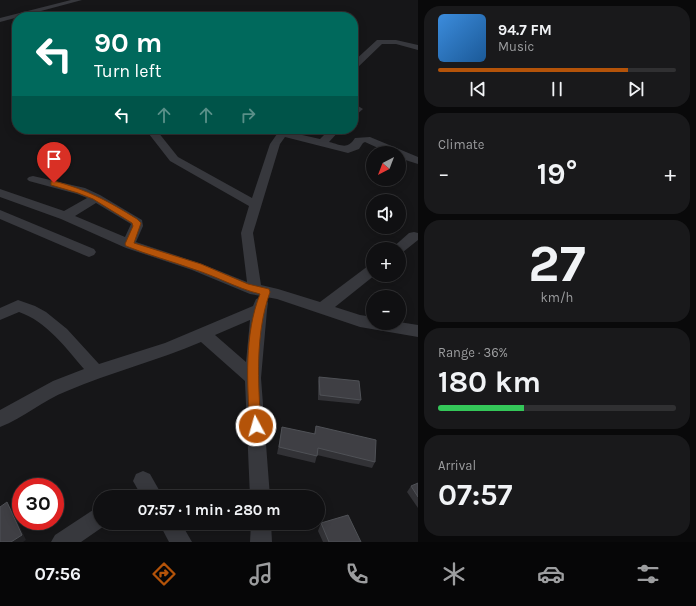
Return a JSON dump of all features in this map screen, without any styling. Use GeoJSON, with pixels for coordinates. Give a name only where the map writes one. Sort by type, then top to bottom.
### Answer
{"type":"FeatureCollection","features":[{"type":"Feature","properties":{"kind":"street"},"geometry":{"type":"LineString","coordinates":[[34,12],[78,0]]}},
{"type":"Feature","properties":{"kind":"street"},"geometry":{"type":"LineString","coordinates":[[0,20],[12,17]]}},
{"type":"Feature","properties":{"kind":"street"},"geometry":{"type":"LineString","coordinates":[[358,62],[380,42],[396,42],[418,48]]}},
{"type":"Feature","properties":{"kind":"street"},"geometry":{"type":"LineString","coordinates":[[154,134],[174,159],[256,205]]}},
{"type":"Feature","properties":{"kind":"street"},"geometry":{"type":"LineString","coordinates":[[260,490],[253,378],[260,291],[247,232],[280,134]]}},
{"type":"Feature","properties":{"kind":"street"},"geometry":{"type":"LineString","coordinates":[[294,134],[322,143],[351,149],[355,147],[359,140],[366,139],[382,146]]}},
{"type":"Feature","properties":{"kind":"street"},"geometry":{"type":"LineString","coordinates":[[322,143],[331,134]]}},
{"type":"Feature","properties":{"kind":"street"},"geometry":{"type":"LineString","coordinates":[[406,156],[418,161]]}},
{"type":"Feature","properties":{"kind":"street"},"geometry":{"type":"LineString","coordinates":[[33,178],[65,186],[96,198],[137,223],[129,244]]}},
{"type":"Feature","properties":{"kind":"street"},"geometry":{"type":"LineString","coordinates":[[0,192],[66,216],[129,244],[166,258],[197,267],[260,291],[360,321],[418,331]]}},
{"type":"Feature","properties":{"kind":"street"},"geometry":{"type":"LineString","coordinates":[[66,216],[96,198]]}},
{"type":"Feature","properties":{"kind":"street"},"geometry":{"type":"LineString","coordinates":[[16,221],[34,205]]}},
{"type":"Feature","properties":{"kind":"street"},"geometry":{"type":"LineString","coordinates":[[0,214],[89,252]]}},
{"type":"Feature","properties":{"kind":"street"},"geometry":{"type":"LineString","coordinates":[[406,242],[414,236]]}},
{"type":"Feature","properties":{"kind":"street"},"geometry":{"type":"LineString","coordinates":[[322,309],[366,274]]}},
{"type":"Feature","properties":{"kind":"street"},"geometry":{"type":"LineString","coordinates":[[0,314],[18,306],[31,311],[53,326],[96,372]]}},
{"type":"Feature","properties":{"kind":"street"},"geometry":{"type":"LineString","coordinates":[[0,419],[59,386],[96,372],[170,348],[258,310]]}},
{"type":"Feature","properties":{"kind":"street"},"geometry":{"type":"LineString","coordinates":[[203,334],[253,378]]}},
{"type":"Feature","properties":{"kind":"street"},"geometry":{"type":"LineString","coordinates":[[62,542],[93,522]]}},
{"type":"Feature","properties":{"kind":"street"},"geometry":{"type":"LineString","coordinates":[[174,530],[182,542]]}},
{"type":"Feature","properties":{"kind":"street"},"geometry":{"type":"LineString","coordinates":[[261,530],[261,542]]}},
{"type":"Feature","properties":{"kind":"building"},"geometry":{"type":"Polygon","coordinates":[[[319,377],[359,381],[361,400],[320,395],[319,377]]]}},
{"type":"Feature","properties":{"kind":"building"},"geometry":{"type":"Polygon","coordinates":[[[316,426],[376,440],[375,462],[318,448],[317,456],[279,447],[282,427],[315,434],[316,426]]]}},
{"type":"Feature","properties":{"kind":"building"},"geometry":{"type":"Polygon","coordinates":[[[418,483],[418,497],[411,486],[418,483]]]}},
{"type":"Feature","properties":{"kind":"building"},"geometry":{"type":"Polygon","coordinates":[[[7,502],[12,513],[12,530],[20,530],[22,535],[11,542],[0,542],[0,507],[7,502]]]}},
{"type":"Feature","properties":{"kind":"building"},"geometry":{"type":"Polygon","coordinates":[[[348,515],[361,542],[329,542],[324,530],[325,522],[348,515]]]}},
{"type":"Feature","properties":{"kind":"route"},"geometry":{"type":"LineString","coordinates":[[54,183],[81,191],[96,198],[137,223],[129,244],[166,258],[197,267],[234,283],[266,292],[258,310],[254,358],[253,390],[256,426]]}}]}
